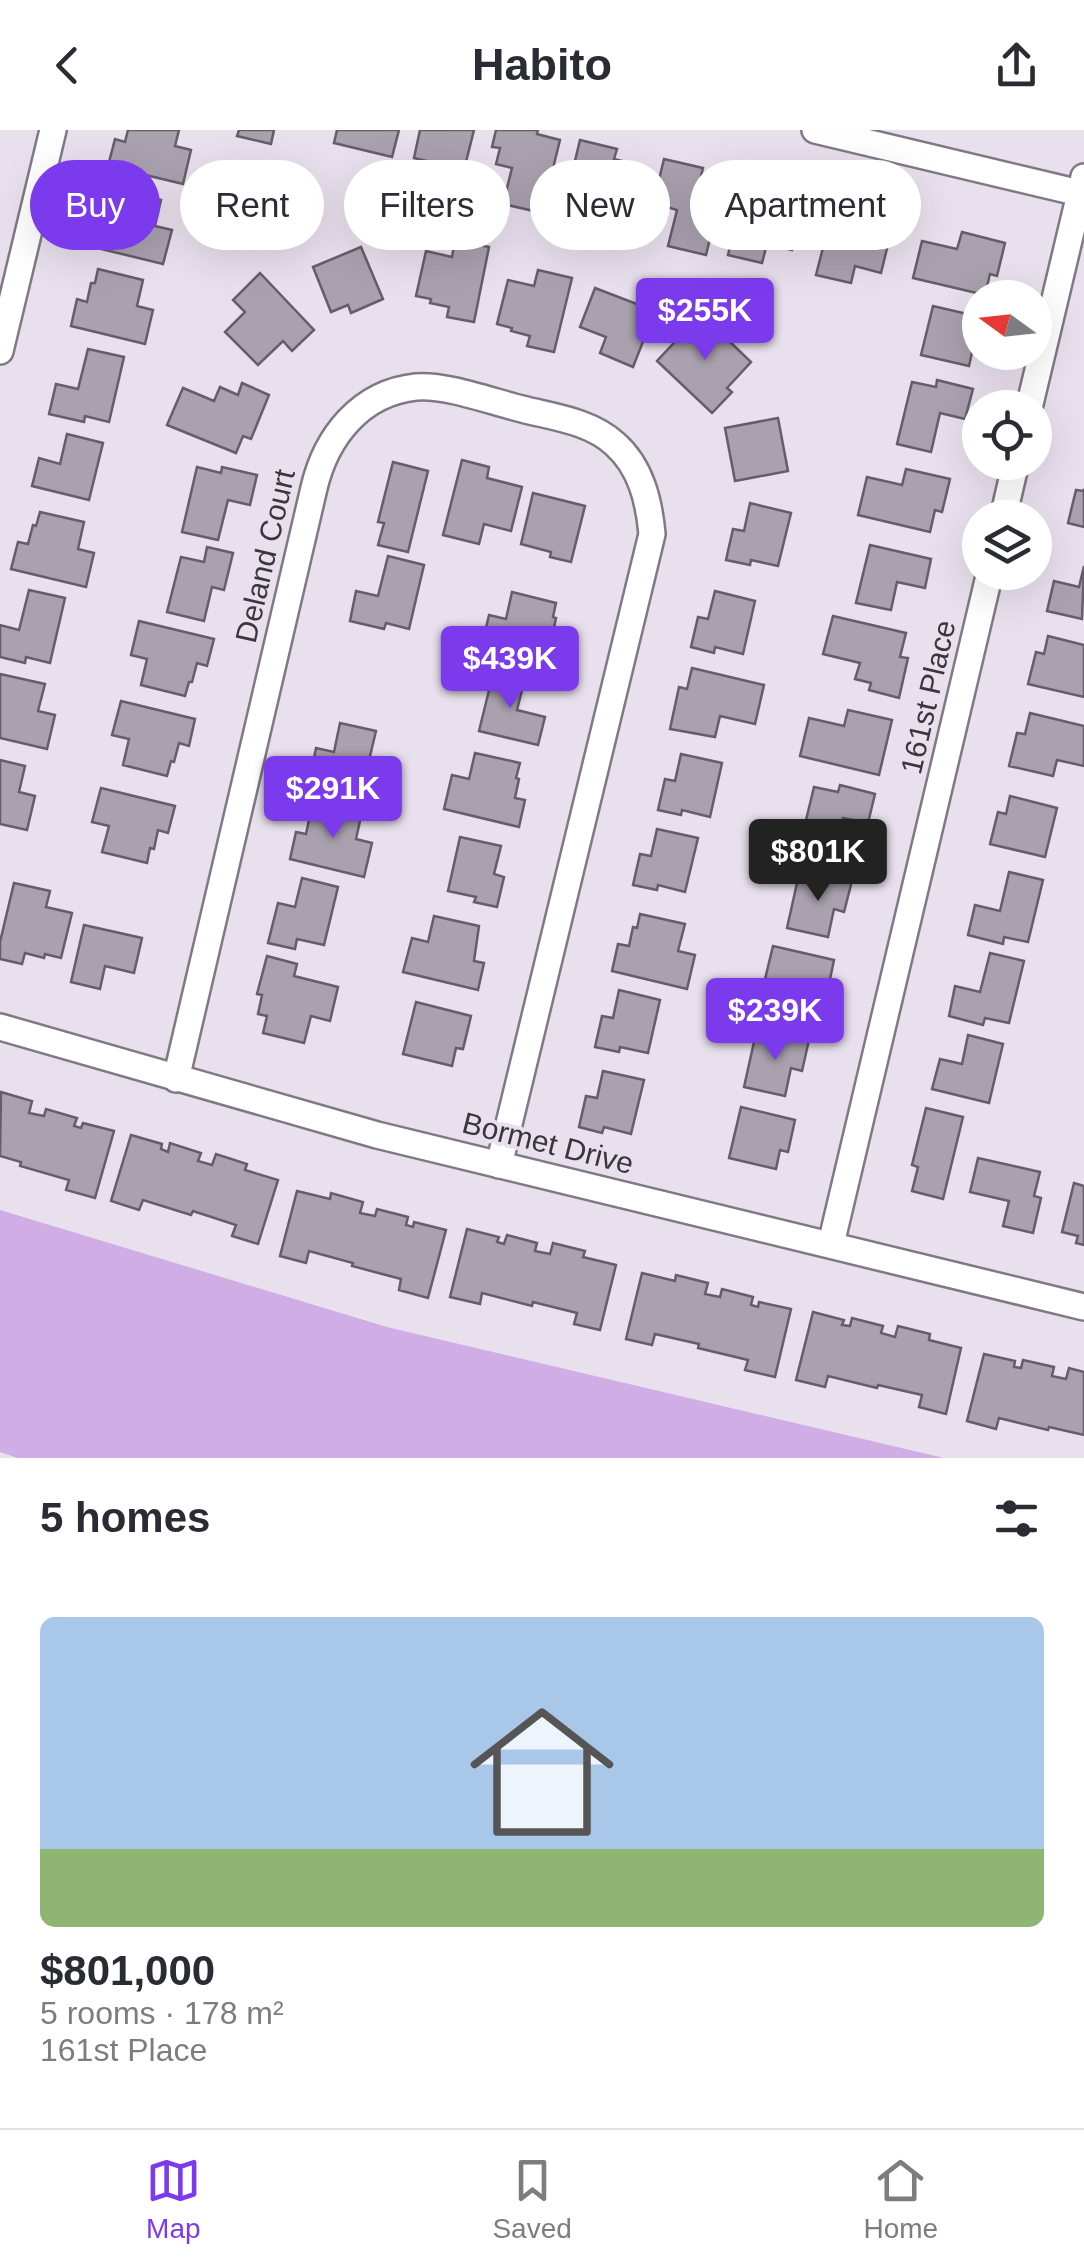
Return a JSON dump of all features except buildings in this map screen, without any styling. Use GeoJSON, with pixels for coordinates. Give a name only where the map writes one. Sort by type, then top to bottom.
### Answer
{"type":"FeatureCollection","features":[{"type":"Feature","properties":{"kind":"street"},"geometry":{"type":"LineString","coordinates":[[0,350],[53,130]]}},
{"type":"Feature","properties":{"kind":"street"},"geometry":{"type":"LineString","coordinates":[[815,130],[1083,188],[1034,390]]}},
{"type":"Feature","properties":{"kind":"street","name":"Deland Court"},"geometry":{"type":"LineString","coordinates":[[176,1078],[319,467],[331,441],[348,420],[370,404],[394,392],[418,387],[441,389],[576,422],[615,443],[629,460],[640,479],[652,534],[499,1165]]}},
{"type":"Feature","properties":{"kind":"street","name":"161st Place"},"geometry":{"type":"LineString","coordinates":[[832,1244],[986,590]]}},
{"type":"Feature","properties":{"kind":"street","name":"Bormet Drive"},"geometry":{"type":"LineString","coordinates":[[0,1028],[377,1135],[1084,1307]]}},
{"type":"Feature","properties":{"kind":"shaded area"},"geometry":{"type":"Polygon","coordinates":[[[0,1210],[387,1327],[944,1458],[18,1458],[0,1452],[0,1210]]]}}]}
